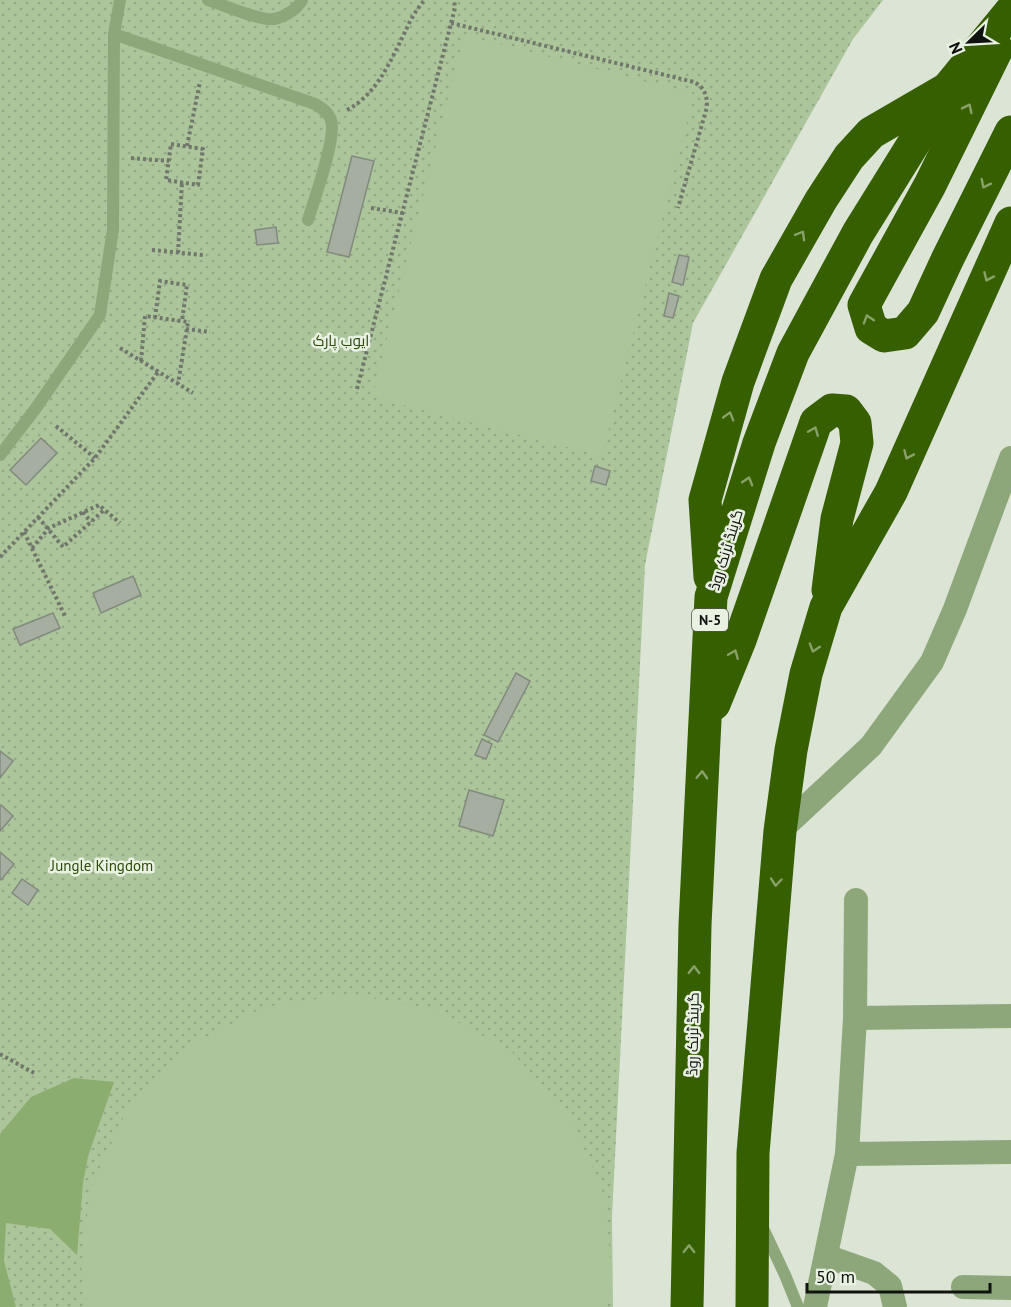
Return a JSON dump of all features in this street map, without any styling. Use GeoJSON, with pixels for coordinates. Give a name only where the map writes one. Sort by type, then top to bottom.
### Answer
{"type":"FeatureCollection","features":[{"type":"Feature","properties":{"kind":"highway","name":"گرینڈ ٹرنک روڈ"},"geometry":{"type":"LineString","coordinates":[[687,1307],[695,925],[711,597],[759,443],[793,353],[858,233],[948,88],[1011,11]]}},
{"type":"Feature","properties":{"kind":"highway"},"geometry":{"type":"LineString","coordinates":[[1011,19],[930,185],[864,305],[871,328],[884,336],[905,333],[923,312],[1011,132]]}},
{"type":"Feature","properties":{"kind":"highway"},"geometry":{"type":"LineString","coordinates":[[711,597],[705,500],[738,382],[776,279],[821,200],[849,157],[872,133],[948,88]]}},
{"type":"Feature","properties":{"kind":"highway"},"geometry":{"type":"LineString","coordinates":[[826,607],[891,492],[1011,223]]}},
{"type":"Feature","properties":{"kind":"highway"},"geometry":{"type":"LineString","coordinates":[[704,728],[740,640],[816,422],[832,410],[846,411],[855,423],[857,443],[837,519],[826,607],[804,685],[790,750],[780,831],[753,1154],[752,1307]]}},
{"type":"Feature","properties":{"kind":"street"},"geometry":{"type":"LineString","coordinates":[[780,831],[871,746],[932,662],[955,609],[1011,458]]}},
{"type":"Feature","properties":{"kind":"street"},"geometry":{"type":"LineString","coordinates":[[815,1307],[847,1154],[855,1018],[856,900]]}},
{"type":"Feature","properties":{"kind":"street"},"geometry":{"type":"LineString","coordinates":[[855,1018],[1011,1016]]}},
{"type":"Feature","properties":{"kind":"street"},"geometry":{"type":"LineString","coordinates":[[847,1154],[1011,1152]]}},
{"type":"Feature","properties":{"kind":"street"},"geometry":{"type":"LineString","coordinates":[[826,1256],[874,1274],[890,1286],[894,1307]]}},
{"type":"Feature","properties":{"kind":"street"},"geometry":{"type":"LineString","coordinates":[[963,1287],[1011,1288]]}},
{"type":"Feature","properties":{"kind":"lane"},"geometry":{"type":"LineString","coordinates":[[0,455],[36,408],[100,315],[113,229],[114,34],[120,0]]}},
{"type":"Feature","properties":{"kind":"lane"},"geometry":{"type":"LineString","coordinates":[[208,0],[269,20],[284,16],[303,0]]}},
{"type":"Feature","properties":{"kind":"lane"},"geometry":{"type":"LineString","coordinates":[[114,34],[315,104],[325,110],[331,118],[333,135],[308,220]]}},
{"type":"Feature","properties":{"kind":"lane"},"geometry":{"type":"LineString","coordinates":[[753,1207],[786,1275],[798,1307]]}},
{"type":"Feature","properties":{"kind":"path"},"geometry":{"type":"LineString","coordinates":[[331,118],[354,106],[372,91],[383,75],[412,18],[425,0]]}},
{"type":"Feature","properties":{"kind":"path"},"geometry":{"type":"LineString","coordinates":[[357,389],[452,23],[454,0]]}},
{"type":"Feature","properties":{"kind":"path"},"geometry":{"type":"LineString","coordinates":[[452,23],[694,82],[700,86],[707,97],[707,107],[678,208]]}},
{"type":"Feature","properties":{"kind":"path"},"geometry":{"type":"LineString","coordinates":[[188,146],[196,95],[204,65]]}},
{"type":"Feature","properties":{"kind":"path"},"geometry":{"type":"LineString","coordinates":[[171,144],[188,146],[203,149],[198,184],[166,180],[171,144]]}},
{"type":"Feature","properties":{"kind":"path"},"geometry":{"type":"LineString","coordinates":[[114,156],[169,161]]}},
{"type":"Feature","properties":{"kind":"path"},"geometry":{"type":"LineString","coordinates":[[178,253],[182,182]]}},
{"type":"Feature","properties":{"kind":"path"},"geometry":{"type":"LineString","coordinates":[[371,208],[403,213]]}},
{"type":"Feature","properties":{"kind":"path"},"geometry":{"type":"LineString","coordinates":[[152,250],[203,255]]}},
{"type":"Feature","properties":{"kind":"path"},"geometry":{"type":"LineString","coordinates":[[155,318],[160,281],[187,285],[182,321]]}},
{"type":"Feature","properties":{"kind":"path"},"geometry":{"type":"LineString","coordinates":[[141,361],[145,316],[188,322],[178,384]]}},
{"type":"Feature","properties":{"kind":"path"},"geometry":{"type":"LineString","coordinates":[[186,329],[210,332]]}},
{"type":"Feature","properties":{"kind":"path"},"geometry":{"type":"LineString","coordinates":[[120,348],[193,393]]}},
{"type":"Feature","properties":{"kind":"path"},"geometry":{"type":"LineString","coordinates":[[0,557],[95,458],[158,372]]}},
{"type":"Feature","properties":{"kind":"path"},"geometry":{"type":"LineString","coordinates":[[56,426],[95,458]]}},
{"type":"Feature","properties":{"kind":"path"},"geometry":{"type":"LineString","coordinates":[[32,548],[49,528],[99,505],[120,523]]}},
{"type":"Feature","properties":{"kind":"path"},"geometry":{"type":"LineString","coordinates":[[38,517],[63,547],[104,510]]}},
{"type":"Feature","properties":{"kind":"path"},"geometry":{"type":"LineString","coordinates":[[83,512],[91,522]]}},
{"type":"Feature","properties":{"kind":"path"},"geometry":{"type":"LineString","coordinates":[[24,532],[66,618]]}},
{"type":"Feature","properties":{"kind":"path"},"geometry":{"type":"LineString","coordinates":[[0,1054],[34,1073]]}},
{"type":"Feature","properties":{"kind":"green space","name":"ایوب پارک"},"geometry":{"type":"Polygon","coordinates":[[[0,0],[883,0],[853,39],[693,323],[645,565],[612,1216],[613,1307],[0,1307],[0,0]]]}},
{"type":"Feature","properties":{"kind":"green space"},"geometry":{"type":"Polygon","coordinates":[[[464,35],[694,94],[602,456],[372,397],[464,35]]]}},
{"type":"Feature","properties":{"kind":"green space"},"geometry":{"type":"Polygon","coordinates":[[[350,994],[436,1010],[512,1052],[571,1117],[605,1198],[612,1286],[606,1307],[88,1307],[81,1275],[90,1189],[127,1110],[187,1047],[264,1007],[350,994]]]}},
{"type":"Feature","properties":{"kind":"shaded area"},"geometry":{"type":"Polygon","coordinates":[[[74,1078],[114,1082],[88,1156],[83,1183],[77,1255],[50,1229],[6,1223],[4,1261],[16,1307],[0,1307],[0,1134],[31,1097],[74,1078]]]}},
{"type":"Feature","properties":{"kind":"building"},"geometry":{"type":"Polygon","coordinates":[[[352,156],[374,161],[349,257],[327,252],[352,156]]]}},
{"type":"Feature","properties":{"kind":"building"},"geometry":{"type":"Polygon","coordinates":[[[276,227],[278,243],[257,245],[255,230],[276,227]]]}},
{"type":"Feature","properties":{"kind":"building"},"geometry":{"type":"Polygon","coordinates":[[[679,255],[689,257],[683,285],[672,282],[679,255]]]}},
{"type":"Feature","properties":{"kind":"building"},"geometry":{"type":"Polygon","coordinates":[[[669,293],[679,296],[673,318],[664,316],[669,293]]]}},
{"type":"Feature","properties":{"kind":"building"},"geometry":{"type":"Polygon","coordinates":[[[41,438],[57,453],[26,485],[10,470],[41,438]]]}},
{"type":"Feature","properties":{"kind":"building"},"geometry":{"type":"Polygon","coordinates":[[[595,466],[610,471],[606,485],[591,481],[595,466]]]}},
{"type":"Feature","properties":{"kind":"building"},"geometry":{"type":"Polygon","coordinates":[[[133,576],[141,595],[101,613],[93,593],[133,576]]]}},
{"type":"Feature","properties":{"kind":"building"},"geometry":{"type":"Polygon","coordinates":[[[53,613],[60,628],[20,645],[13,629],[53,613]]]}},
{"type":"Feature","properties":{"kind":"building"},"geometry":{"type":"Polygon","coordinates":[[[516,673],[530,681],[498,742],[484,735],[516,673]]]}},
{"type":"Feature","properties":{"kind":"building"},"geometry":{"type":"Polygon","coordinates":[[[482,739],[492,744],[486,759],[475,755],[482,739]]]}},
{"type":"Feature","properties":{"kind":"building"},"geometry":{"type":"Polygon","coordinates":[[[0,751],[13,761],[0,778],[0,751]]]}},
{"type":"Feature","properties":{"kind":"building"},"geometry":{"type":"Polygon","coordinates":[[[469,790],[504,800],[493,836],[459,826],[469,790]]]}},
{"type":"Feature","properties":{"kind":"building"},"geometry":{"type":"Polygon","coordinates":[[[0,806],[13,816],[0,831],[0,806]]]}},
{"type":"Feature","properties":{"kind":"building"},"geometry":{"type":"Polygon","coordinates":[[[0,852],[14,864],[1,880],[0,879],[0,852]]]}},
{"type":"Feature","properties":{"kind":"building"},"geometry":{"type":"Polygon","coordinates":[[[22,879],[38,890],[28,905],[12,893],[22,879]]]}},
{"type":"Feature","properties":{"kind":"park label","name":"Jungle Kingdom"},"geometry":{"type":"Point","coordinates":[102,866]}}]}
